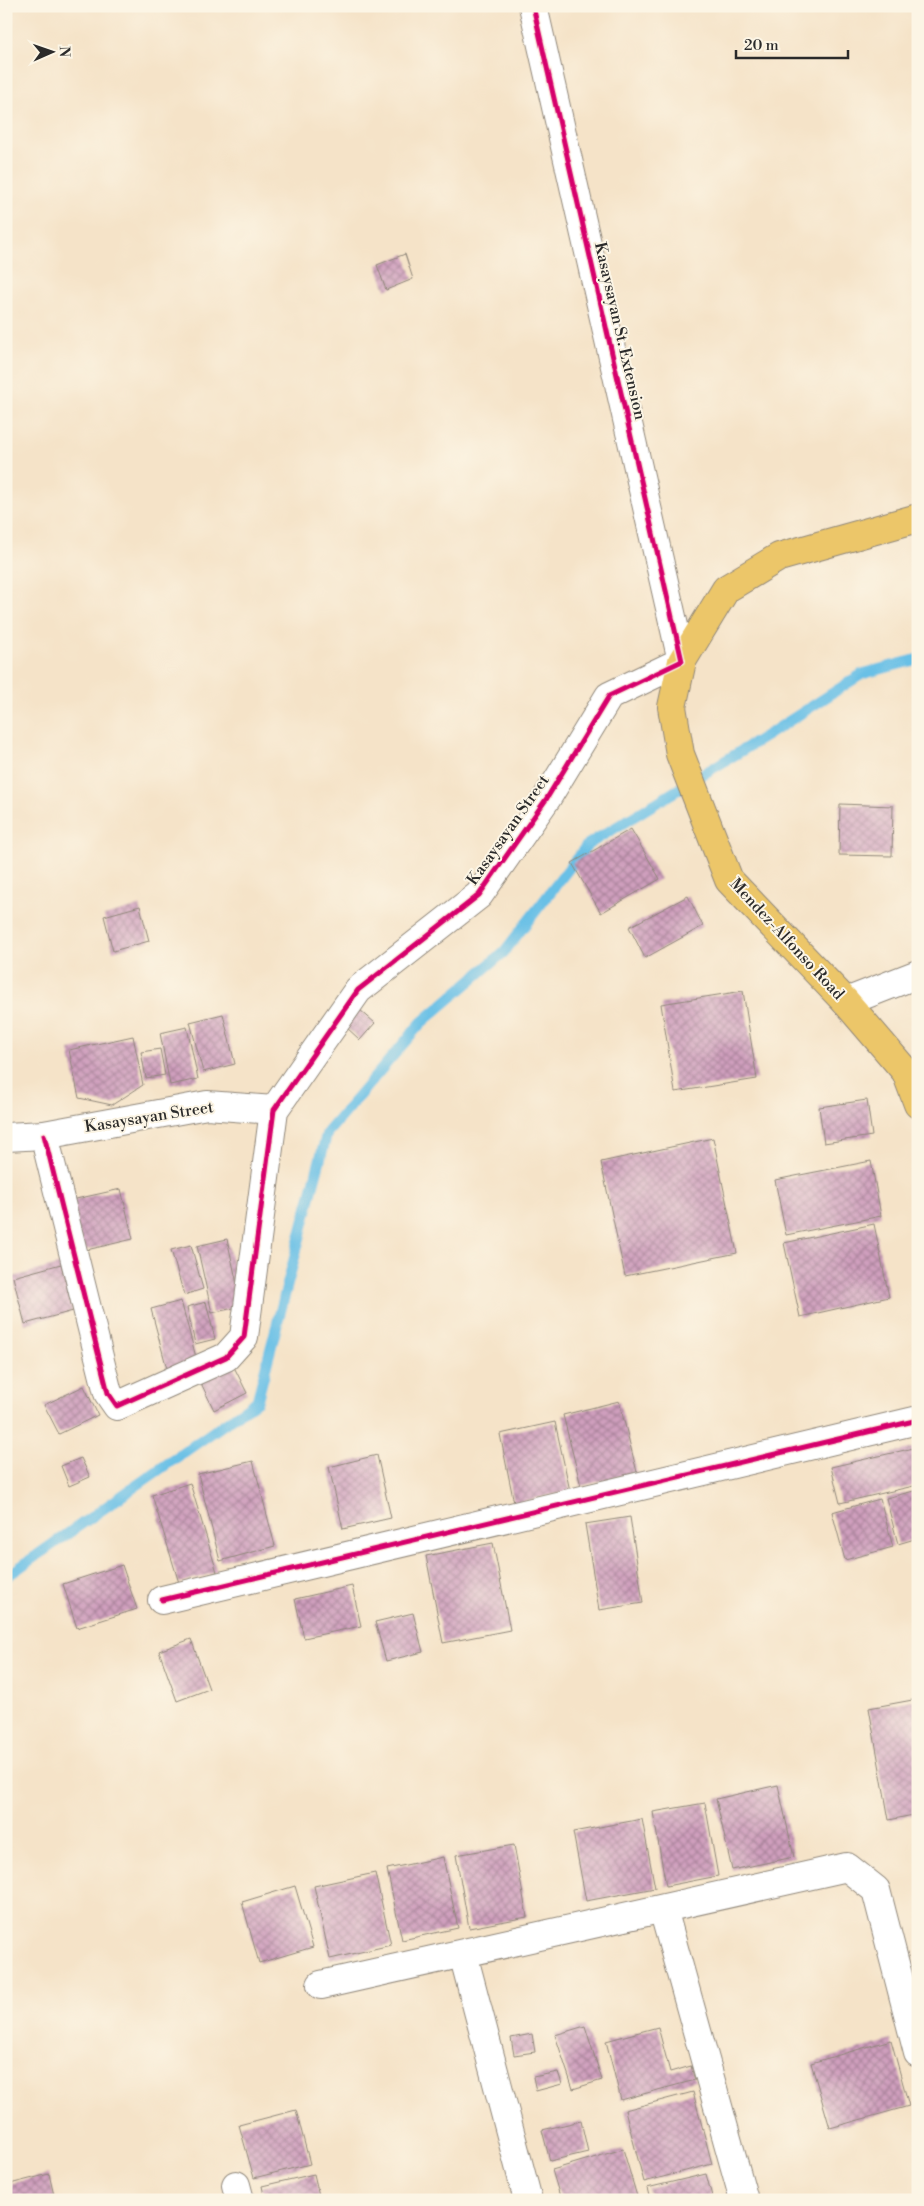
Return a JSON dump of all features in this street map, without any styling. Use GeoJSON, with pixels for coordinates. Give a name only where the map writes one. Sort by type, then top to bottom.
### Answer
{"type":"FeatureCollection","features":[{"type":"Feature","properties":{"kind":"main road","name":"Mendez-Alfonso Road"},"geometry":{"type":"LineString","coordinates":[[918,518],[779,557],[726,589],[682,661],[672,707],[680,754],[728,880],[846,1002],[906,1072],[918,1104]]}},
{"type":"Feature","properties":{"kind":"street","name":"Kasaysayan St. Extension"},"geometry":{"type":"LineString","coordinates":[[533,6],[682,661]]}},
{"type":"Feature","properties":{"kind":"street","name":"Kasaysayan Street"},"geometry":{"type":"LineString","coordinates":[[6,1137],[44,1135],[207,1105],[274,1110],[358,990],[479,895],[547,798],[609,696],[682,661]]}},
{"type":"Feature","properties":{"kind":"street"},"geometry":{"type":"LineString","coordinates":[[846,1002],[918,974]]}},
{"type":"Feature","properties":{"kind":"street"},"geometry":{"type":"LineString","coordinates":[[44,1135],[108,1393],[117,1406],[226,1357],[244,1337],[274,1110]]}},
{"type":"Feature","properties":{"kind":"street"},"geometry":{"type":"LineString","coordinates":[[162,1600],[918,1420]]}},
{"type":"Feature","properties":{"kind":"street"},"geometry":{"type":"LineString","coordinates":[[321,1985],[847,1867],[876,1890],[918,2053]]}},
{"type":"Feature","properties":{"kind":"street"},"geometry":{"type":"LineString","coordinates":[[663,1909],[744,2200]]}},
{"type":"Feature","properties":{"kind":"street"},"geometry":{"type":"LineString","coordinates":[[463,1954],[528,2200]]}},
{"type":"Feature","properties":{"kind":"building"},"geometry":{"type":"Polygon","coordinates":[[[405,254],[413,279],[386,290],[377,265],[405,254]]]}},
{"type":"Feature","properties":{"kind":"building"},"geometry":{"type":"Polygon","coordinates":[[[840,804],[893,806],[892,856],[839,855],[840,804]]]}},
{"type":"Feature","properties":{"kind":"building"},"geometry":{"type":"Polygon","coordinates":[[[631,829],[660,879],[601,913],[572,863],[631,829]]]}},
{"type":"Feature","properties":{"kind":"building"},"geometry":{"type":"Polygon","coordinates":[[[688,896],[703,926],[645,958],[629,927],[688,896]]]}},
{"type":"Feature","properties":{"kind":"building"},"geometry":{"type":"Polygon","coordinates":[[[140,906],[149,941],[113,951],[104,916],[140,906]]]}},
{"type":"Feature","properties":{"kind":"building"},"geometry":{"type":"Polygon","coordinates":[[[743,991],[757,1079],[675,1092],[661,1004],[743,991]]]}},
{"type":"Feature","properties":{"kind":"building"},"geometry":{"type":"Polygon","coordinates":[[[360,1010],[375,1023],[360,1040],[345,1026],[360,1010]]]}},
{"type":"Feature","properties":{"kind":"building"},"geometry":{"type":"Polygon","coordinates":[[[223,1014],[235,1064],[203,1072],[190,1022],[223,1014]]]}},
{"type":"Feature","properties":{"kind":"building"},"geometry":{"type":"Polygon","coordinates":[[[187,1027],[198,1079],[170,1085],[160,1033],[187,1027]]]}},
{"type":"Feature","properties":{"kind":"building"},"geometry":{"type":"Polygon","coordinates":[[[133,1036],[143,1085],[112,1105],[79,1098],[69,1050],[133,1036]]]}},
{"type":"Feature","properties":{"kind":"building"},"geometry":{"type":"Polygon","coordinates":[[[160,1049],[165,1075],[146,1078],[141,1052],[160,1049]]]}},
{"type":"Feature","properties":{"kind":"building"},"geometry":{"type":"Polygon","coordinates":[[[867,1100],[872,1136],[824,1143],[819,1107],[867,1100]]]}},
{"type":"Feature","properties":{"kind":"building"},"geometry":{"type":"Polygon","coordinates":[[[713,1138],[737,1253],[625,1276],[601,1162],[713,1138]]]}},
{"type":"Feature","properties":{"kind":"building"},"geometry":{"type":"Polygon","coordinates":[[[871,1161],[881,1216],[786,1235],[775,1180],[871,1161]]]}},
{"type":"Feature","properties":{"kind":"building"},"geometry":{"type":"Polygon","coordinates":[[[121,1189],[133,1239],[78,1252],[67,1201],[121,1189]]]}},
{"type":"Feature","properties":{"kind":"building"},"geometry":{"type":"Polygon","coordinates":[[[874,1224],[889,1297],[800,1317],[784,1243],[874,1224]]]}},
{"type":"Feature","properties":{"kind":"building"},"geometry":{"type":"Polygon","coordinates":[[[227,1239],[242,1306],[212,1313],[197,1246],[227,1239]]]}},
{"type":"Feature","properties":{"kind":"building"},"geometry":{"type":"Polygon","coordinates":[[[191,1245],[203,1289],[184,1295],[171,1250],[191,1245]]]}},
{"type":"Feature","properties":{"kind":"building"},"geometry":{"type":"Polygon","coordinates":[[[61,1264],[73,1311],[25,1324],[13,1277],[61,1264]]]}},
{"type":"Feature","properties":{"kind":"building"},"geometry":{"type":"Polygon","coordinates":[[[181,1301],[197,1361],[167,1369],[151,1309],[181,1301]]]}},
{"type":"Feature","properties":{"kind":"building"},"geometry":{"type":"Polygon","coordinates":[[[206,1302],[215,1339],[195,1344],[187,1307],[206,1302]]]}},
{"type":"Feature","properties":{"kind":"building"},"geometry":{"type":"Polygon","coordinates":[[[231,1361],[247,1393],[214,1410],[198,1377],[231,1361]]]}},
{"type":"Feature","properties":{"kind":"building"},"geometry":{"type":"Polygon","coordinates":[[[84,1386],[98,1415],[59,1434],[44,1405],[84,1386]]]}},
{"type":"Feature","properties":{"kind":"building"},"geometry":{"type":"Polygon","coordinates":[[[619,1401],[637,1472],[581,1486],[563,1415],[619,1401]]]}},
{"type":"Feature","properties":{"kind":"building"},"geometry":{"type":"Polygon","coordinates":[[[555,1422],[570,1491],[514,1503],[500,1434],[555,1422]]]}},
{"type":"Feature","properties":{"kind":"building"},"geometry":{"type":"Polygon","coordinates":[[[918,1447],[918,1485],[840,1503],[831,1467],[918,1447]]]}},
{"type":"Feature","properties":{"kind":"building"},"geometry":{"type":"Polygon","coordinates":[[[377,1455],[391,1518],[343,1529],[329,1467],[377,1455]]]}},
{"type":"Feature","properties":{"kind":"building"},"geometry":{"type":"Polygon","coordinates":[[[81,1458],[90,1477],[69,1486],[61,1466],[81,1458]]]}},
{"type":"Feature","properties":{"kind":"building"},"geometry":{"type":"Polygon","coordinates":[[[253,1461],[275,1546],[220,1561],[198,1474],[253,1461]]]}},
{"type":"Feature","properties":{"kind":"building"},"geometry":{"type":"Polygon","coordinates":[[[190,1483],[217,1572],[179,1583],[152,1495],[190,1483]]]}},
{"type":"Feature","properties":{"kind":"building"},"geometry":{"type":"Polygon","coordinates":[[[918,1490],[918,1538],[898,1544],[886,1498],[918,1490]]]}},
{"type":"Feature","properties":{"kind":"building"},"geometry":{"type":"Polygon","coordinates":[[[880,1499],[893,1547],[845,1560],[832,1512],[880,1499]]]}},
{"type":"Feature","properties":{"kind":"building"},"geometry":{"type":"Polygon","coordinates":[[[630,1517],[643,1603],[599,1610],[585,1524],[630,1517]]]}},
{"type":"Feature","properties":{"kind":"building"},"geometry":{"type":"Polygon","coordinates":[[[493,1543],[510,1630],[443,1643],[426,1556],[493,1543]]]}},
{"type":"Feature","properties":{"kind":"building"},"geometry":{"type":"Polygon","coordinates":[[[122,1565],[137,1609],[77,1628],[63,1584],[122,1565]]]}},
{"type":"Feature","properties":{"kind":"building"},"geometry":{"type":"Polygon","coordinates":[[[352,1586],[361,1626],[304,1638],[295,1599],[352,1586]]]}},
{"type":"Feature","properties":{"kind":"building"},"geometry":{"type":"Polygon","coordinates":[[[413,1613],[423,1652],[386,1661],[375,1622],[413,1613]]]}},
{"type":"Feature","properties":{"kind":"building"},"geometry":{"type":"Polygon","coordinates":[[[191,1639],[209,1689],[177,1701],[159,1651],[191,1639]]]}},
{"type":"Feature","properties":{"kind":"building"},"geometry":{"type":"Polygon","coordinates":[[[918,1699],[918,1814],[889,1820],[869,1708],[918,1699]]]}},
{"type":"Feature","properties":{"kind":"building"},"geometry":{"type":"Polygon","coordinates":[[[778,1785],[794,1857],[732,1870],[716,1799],[778,1785]]]}},
{"type":"Feature","properties":{"kind":"building"},"geometry":{"type":"Polygon","coordinates":[[[705,1803],[718,1876],[666,1886],[653,1812],[705,1803]]]}},
{"type":"Feature","properties":{"kind":"building"},"geometry":{"type":"Polygon","coordinates":[[[642,1819],[655,1888],[586,1901],[573,1832],[642,1819]]]}},
{"type":"Feature","properties":{"kind":"building"},"geometry":{"type":"Polygon","coordinates":[[[514,1845],[527,1917],[469,1928],[456,1855],[514,1845]]]}},
{"type":"Feature","properties":{"kind":"building"},"geometry":{"type":"Polygon","coordinates":[[[443,1857],[458,1928],[402,1940],[387,1869],[443,1857]]]}},
{"type":"Feature","properties":{"kind":"building"},"geometry":{"type":"Polygon","coordinates":[[[375,1873],[391,1945],[330,1959],[314,1886],[375,1873]]]}},
{"type":"Feature","properties":{"kind":"building"},"geometry":{"type":"Polygon","coordinates":[[[295,1886],[313,1947],[259,1963],[242,1902],[295,1886]]]}},
{"type":"Feature","properties":{"kind":"building"},"geometry":{"type":"Polygon","coordinates":[[[585,2026],[602,2080],[573,2089],[555,2035],[585,2026]]]}},
{"type":"Feature","properties":{"kind":"building"},"geometry":{"type":"Polygon","coordinates":[[[658,2027],[670,2072],[691,2066],[695,2080],[621,2100],[606,2041],[658,2027]]]}},
{"type":"Feature","properties":{"kind":"building"},"geometry":{"type":"Polygon","coordinates":[[[532,2034],[535,2052],[514,2055],[511,2038],[532,2034]]]}},
{"type":"Feature","properties":{"kind":"building"},"geometry":{"type":"Polygon","coordinates":[[[891,2040],[909,2106],[830,2128],[811,2063],[891,2040]]]}},
{"type":"Feature","properties":{"kind":"building"},"geometry":{"type":"Polygon","coordinates":[[[558,2072],[562,2084],[536,2091],[533,2077],[558,2072]]]}},
{"type":"Feature","properties":{"kind":"building"},"geometry":{"type":"Polygon","coordinates":[[[693,2092],[712,2164],[644,2182],[625,2110],[693,2092]]]}},
{"type":"Feature","properties":{"kind":"building"},"geometry":{"type":"Polygon","coordinates":[[[296,2110],[310,2164],[254,2178],[239,2125],[296,2110]]]}},
{"type":"Feature","properties":{"kind":"building"},"geometry":{"type":"Polygon","coordinates":[[[581,2121],[588,2152],[550,2161],[542,2130],[581,2121]]]}},
{"type":"Feature","properties":{"kind":"building"},"geometry":{"type":"Polygon","coordinates":[[[623,2149],[638,2200],[561,2200],[552,2170],[623,2149]]]}},
{"type":"Feature","properties":{"kind":"building"},"geometry":{"type":"Polygon","coordinates":[[[49,2174],[55,2200],[6,2200],[6,2185],[49,2174]]]}},
{"type":"Feature","properties":{"kind":"building"},"geometry":{"type":"Polygon","coordinates":[[[314,2174],[320,2200],[265,2200],[262,2186],[314,2174]]]}},
{"type":"Feature","properties":{"kind":"building"},"geometry":{"type":"Polygon","coordinates":[[[706,2174],[713,2200],[650,2200],[647,2188],[706,2174]]]}},
{"type":"Feature","properties":{"kind":"waterway"},"geometry":{"type":"LineString","coordinates":[[6,1577],[257,1401],[327,1133],[421,1023],[504,952],[587,845],[769,734],[862,674],[918,659]]}},
{"type":"Feature","properties":{"kind":"cycle path"},"geometry":{"type":"LineString","coordinates":[[44,1135],[108,1393],[117,1406],[226,1357],[244,1337],[274,1110],[358,990],[479,895],[547,798],[609,696],[682,661],[533,6]]}},
{"type":"Feature","properties":{"kind":"cycle path"},"geometry":{"type":"LineString","coordinates":[[162,1600],[918,1420]]}}]}
